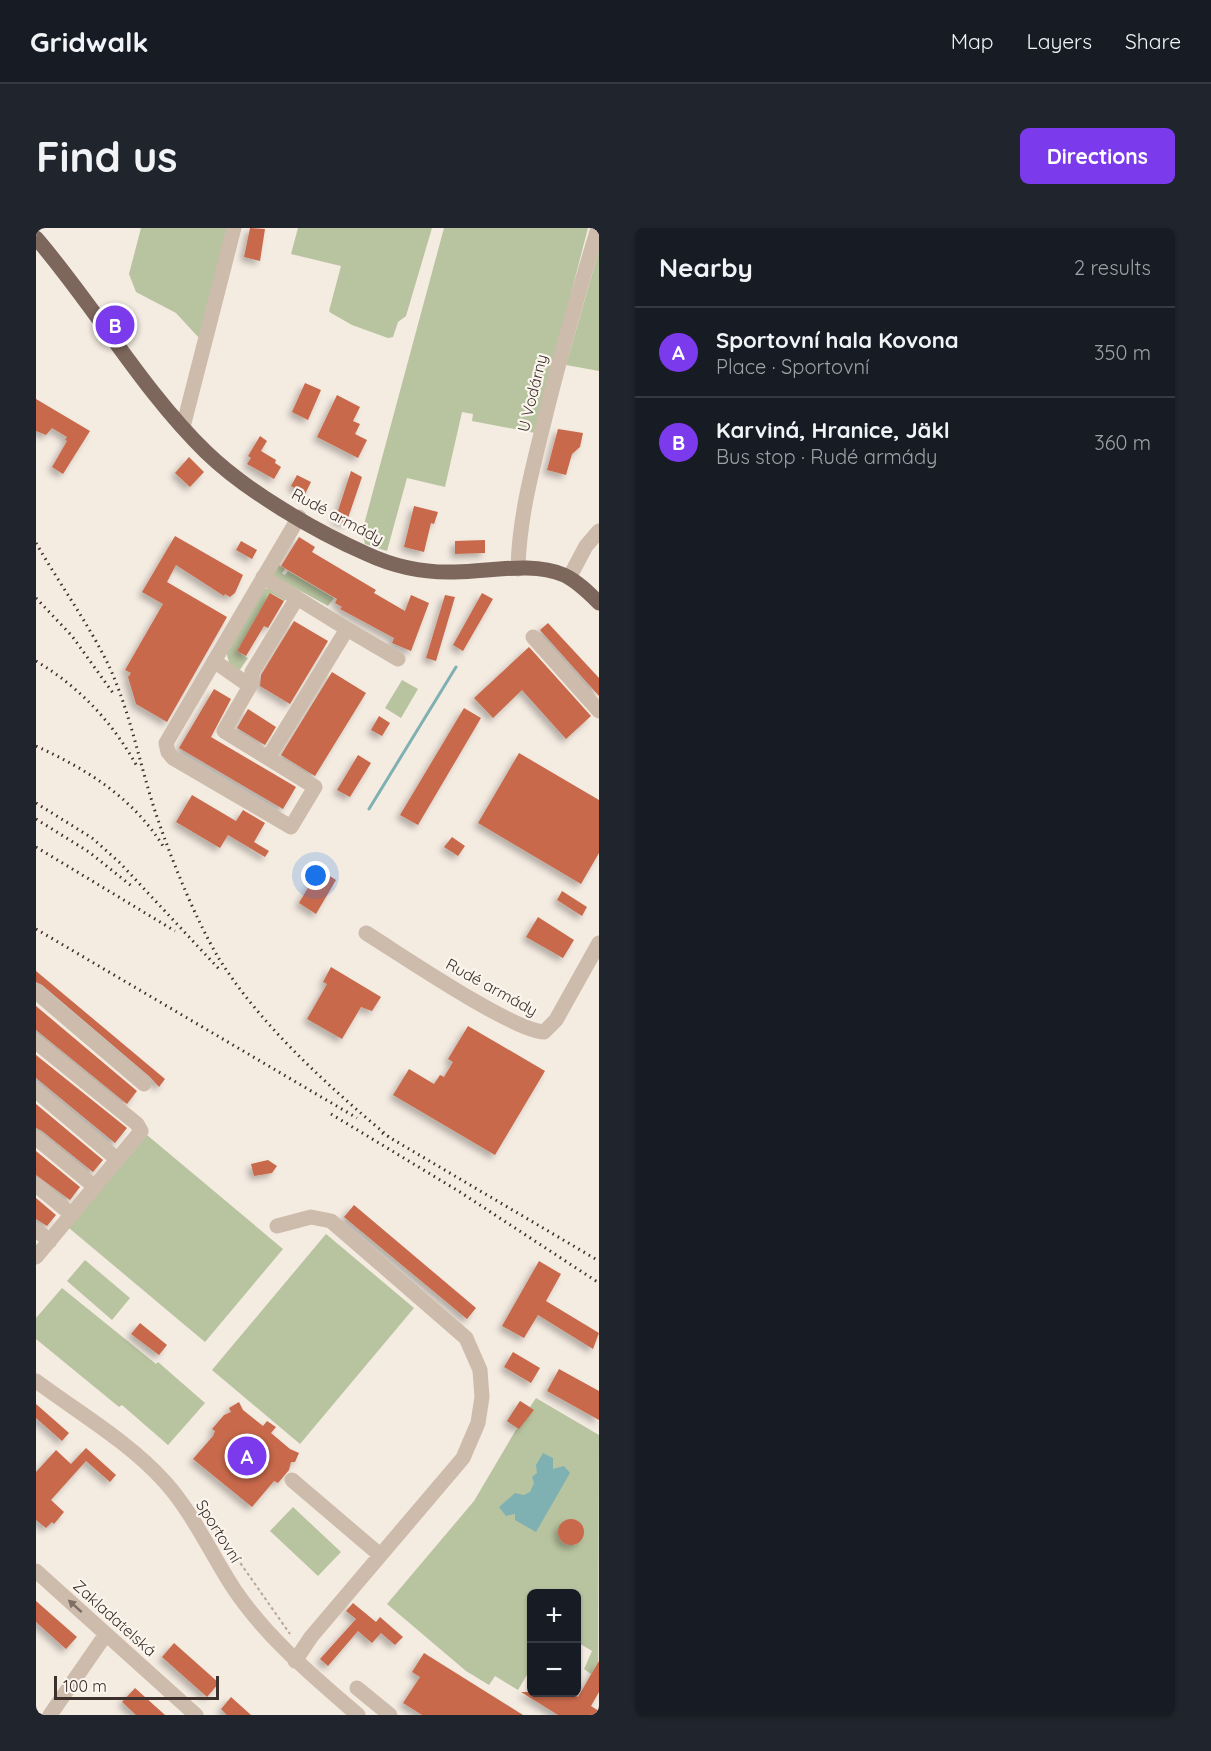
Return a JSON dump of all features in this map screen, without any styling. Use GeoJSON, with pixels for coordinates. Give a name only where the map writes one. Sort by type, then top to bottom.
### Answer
{"type":"FeatureCollection","features":[{"type":"Feature","properties":{"kind":"main road","name":"Rudé armády"},"geometry":{"type":"LineString","coordinates":[[36,238],[183,427],[231,474],[299,517],[367,555],[400,567],[432,572],[545,570],[569,578],[599,603]]}},
{"type":"Feature","properties":{"kind":"street"},"geometry":{"type":"LineString","coordinates":[[183,427],[234,228]]}},
{"type":"Feature","properties":{"kind":"street","name":"U Vodárny"},"geometry":{"type":"LineString","coordinates":[[518,569],[519,532],[531,473],[561,352],[598,228]]}},
{"type":"Feature","properties":{"kind":"street"},"geometry":{"type":"LineString","coordinates":[[297,598],[252,672],[250,686],[224,731],[315,787],[291,826],[173,759],[166,743],[299,517]]}},
{"type":"Feature","properties":{"kind":"street"},"geometry":{"type":"LineString","coordinates":[[569,578],[586,546],[599,531]]}},
{"type":"Feature","properties":{"kind":"street"},"geometry":{"type":"LineString","coordinates":[[263,577],[398,659]]}},
{"type":"Feature","properties":{"kind":"street"},"geometry":{"type":"LineString","coordinates":[[268,758],[347,629]]}},
{"type":"Feature","properties":{"kind":"street"},"geometry":{"type":"LineString","coordinates":[[533,637],[599,711]]}},
{"type":"Feature","properties":{"kind":"street"},"geometry":{"type":"LineString","coordinates":[[214,661],[250,686]]}},
{"type":"Feature","properties":{"kind":"street","name":"Rudé armády"},"geometry":{"type":"LineString","coordinates":[[366,933],[495,1011],[534,1031],[544,1032],[556,1020],[599,944]]}},
{"type":"Feature","properties":{"kind":"street"},"geometry":{"type":"LineString","coordinates":[[36,992],[144,1084]]}},
{"type":"Feature","properties":{"kind":"street"},"geometry":{"type":"LineString","coordinates":[[36,1042],[140,1127],[140,1134],[36,1257]]}},
{"type":"Feature","properties":{"kind":"street"},"geometry":{"type":"LineString","coordinates":[[36,1091],[118,1160]]}},
{"type":"Feature","properties":{"kind":"street"},"geometry":{"type":"LineString","coordinates":[[36,1138],[95,1187]]}},
{"type":"Feature","properties":{"kind":"street"},"geometry":{"type":"LineString","coordinates":[[36,1185],[72,1215]]}},
{"type":"Feature","properties":{"kind":"street"},"geometry":{"type":"LineString","coordinates":[[277,1226],[311,1216],[330,1221],[358,1242],[466,1338],[480,1370],[482,1397],[478,1423],[463,1458],[380,1555],[299,1656]]}},
{"type":"Feature","properties":{"kind":"street"},"geometry":{"type":"LineString","coordinates":[[36,1230],[50,1241]]}},
{"type":"Feature","properties":{"kind":"street","name":"Sportovní"},"geometry":{"type":"LineString","coordinates":[[36,1381],[131,1451],[165,1482],[194,1522],[235,1590],[358,1715]]}},
{"type":"Feature","properties":{"kind":"street"},"geometry":{"type":"LineString","coordinates":[[292,1480],[380,1555]]}},
{"type":"Feature","properties":{"kind":"street","name":"Zakladatelská"},"geometry":{"type":"LineString","coordinates":[[36,1571],[196,1715]]}},
{"type":"Feature","properties":{"kind":"street"},"geometry":{"type":"LineString","coordinates":[[50,1715],[106,1634]]}},
{"type":"Feature","properties":{"kind":"street"},"geometry":{"type":"LineString","coordinates":[[357,1688],[390,1715]]}},
{"type":"Feature","properties":{"kind":"path"},"geometry":{"type":"LineString","coordinates":[[194,1522],[207,1514],[299,1656]]}},
{"type":"Feature","properties":{"kind":"green space"},"geometry":{"type":"Polygon","coordinates":[[[141,228],[230,228],[199,338],[176,313],[136,292],[129,274],[141,228]]]}},
{"type":"Feature","properties":{"kind":"green space"},"geometry":{"type":"Polygon","coordinates":[[[298,228],[432,228],[406,316],[398,322],[393,337],[388,338],[352,325],[329,311],[341,266],[291,254],[298,228]]]}},
{"type":"Feature","properties":{"kind":"green space"},"geometry":{"type":"Polygon","coordinates":[[[444,228],[588,228],[535,433],[472,421],[473,414],[462,412],[445,487],[407,478],[387,551],[365,544],[362,532],[444,228]]]}},
{"type":"Feature","properties":{"kind":"green space"},"geometry":{"type":"Polygon","coordinates":[[[599,250],[599,371],[566,365],[599,250]]]}},
{"type":"Feature","properties":{"kind":"green space"},"geometry":{"type":"Polygon","coordinates":[[[279,565],[285,569],[282,573],[285,575],[288,571],[334,598],[328,606],[273,576],[273,568],[279,565]]]}},
{"type":"Feature","properties":{"kind":"green space"},"geometry":{"type":"Polygon","coordinates":[[[270,588],[285,598],[285,601],[271,593],[237,651],[248,658],[239,671],[229,663],[226,651],[264,589],[270,588]]]}},
{"type":"Feature","properties":{"kind":"green space"},"geometry":{"type":"Polygon","coordinates":[[[402,680],[418,689],[401,718],[385,708],[402,680]]]}},
{"type":"Feature","properties":{"kind":"green space"},"geometry":{"type":"Polygon","coordinates":[[[147,1135],[283,1249],[205,1342],[69,1228],[147,1135]]]}},
{"type":"Feature","properties":{"kind":"green space"},"geometry":{"type":"Polygon","coordinates":[[[326,1234],[414,1308],[300,1444],[212,1370],[326,1234]]]}},
{"type":"Feature","properties":{"kind":"green space"},"geometry":{"type":"Polygon","coordinates":[[[85,1260],[130,1298],[112,1320],[67,1281],[85,1260]]]}},
{"type":"Feature","properties":{"kind":"green space"},"geometry":{"type":"Polygon","coordinates":[[[62,1288],[156,1364],[158,1362],[205,1403],[168,1445],[122,1405],[119,1407],[36,1339],[36,1318],[62,1288]]]}},
{"type":"Feature","properties":{"kind":"green space"},"geometry":{"type":"Polygon","coordinates":[[[536,1398],[599,1435],[598,1695],[584,1687],[591,1674],[584,1669],[592,1651],[581,1644],[581,1589],[527,1589],[527,1675],[518,1690],[495,1676],[489,1685],[466,1671],[387,1604],[474,1501],[517,1428],[507,1421],[520,1401],[530,1407],[536,1398]]]}},
{"type":"Feature","properties":{"kind":"green space"},"geometry":{"type":"Polygon","coordinates":[[[293,1507],[341,1552],[318,1576],[270,1531],[293,1507]]]}},
{"type":"Feature","properties":{"kind":"water"},"geometry":{"type":"Polygon","coordinates":[[[543,1453],[553,1458],[553,1469],[564,1466],[570,1473],[536,1532],[515,1520],[515,1514],[506,1516],[499,1507],[515,1493],[524,1495],[530,1492],[534,1483],[532,1477],[537,1473],[536,1465],[543,1453]]]}},
{"type":"Feature","properties":{"kind":"building"},"geometry":{"type":"Polygon","coordinates":[[[250,228],[265,229],[260,261],[244,257],[250,228]]]}},
{"type":"Feature","properties":{"kind":"building"},"geometry":{"type":"Polygon","coordinates":[[[305,383],[321,390],[308,420],[292,412],[305,383]]]}},
{"type":"Feature","properties":{"kind":"building"},"geometry":{"type":"Polygon","coordinates":[[[337,395],[360,407],[353,421],[360,424],[355,434],[367,440],[358,458],[317,437],[337,395]]]}},
{"type":"Feature","properties":{"kind":"building"},"geometry":{"type":"Polygon","coordinates":[[[36,399],[90,431],[63,474],[52,467],[67,437],[52,428],[46,435],[36,431],[36,399]]]}},
{"type":"Feature","properties":{"kind":"building"},"geometry":{"type":"Polygon","coordinates":[[[558,429],[583,433],[580,447],[572,454],[566,475],[547,470],[558,429]]]}},
{"type":"Feature","properties":{"kind":"building"},"geometry":{"type":"Polygon","coordinates":[[[260,436],[267,441],[261,451],[276,460],[275,463],[281,467],[274,479],[247,464],[251,458],[248,456],[260,436]]]}},
{"type":"Feature","properties":{"kind":"building"},"geometry":{"type":"Polygon","coordinates":[[[189,457],[204,472],[190,487],[175,473],[189,457]]]}},
{"type":"Feature","properties":{"kind":"building"},"geometry":{"type":"Polygon","coordinates":[[[351,471],[362,477],[346,524],[335,520],[351,471]]]}},
{"type":"Feature","properties":{"kind":"building"},"geometry":{"type":"Polygon","coordinates":[[[297,475],[311,482],[305,494],[291,486],[297,475]]]}},
{"type":"Feature","properties":{"kind":"building"},"geometry":{"type":"Polygon","coordinates":[[[414,506],[438,512],[434,524],[431,523],[424,552],[404,547],[414,506]]]}},
{"type":"Feature","properties":{"kind":"building"},"geometry":{"type":"Polygon","coordinates":[[[175,536],[243,575],[235,593],[230,597],[225,594],[224,596],[176,565],[167,582],[227,617],[167,722],[136,704],[128,677],[131,673],[125,670],[163,604],[142,592],[175,536]]]}},
{"type":"Feature","properties":{"kind":"building"},"geometry":{"type":"Polygon","coordinates":[[[299,537],[315,547],[312,552],[376,590],[374,593],[405,611],[411,595],[429,603],[411,651],[392,643],[394,638],[340,609],[342,607],[335,603],[337,599],[281,566],[299,537]]]}},
{"type":"Feature","properties":{"kind":"building"},"geometry":{"type":"Polygon","coordinates":[[[485,540],[485,553],[455,554],[455,541],[485,540]]]}},
{"type":"Feature","properties":{"kind":"building"},"geometry":{"type":"Polygon","coordinates":[[[241,541],[257,550],[252,559],[236,550],[241,541]]]}},
{"type":"Feature","properties":{"kind":"building"},"geometry":{"type":"Polygon","coordinates":[[[270,593],[284,601],[268,628],[264,626],[246,656],[237,651],[270,593]]]}},
{"type":"Feature","properties":{"kind":"building"},"geometry":{"type":"Polygon","coordinates":[[[482,593],[493,599],[463,651],[453,645],[482,593]]]}},
{"type":"Feature","properties":{"kind":"building"},"geometry":{"type":"Polygon","coordinates":[[[445,595],[455,597],[436,661],[426,658],[445,595]]]}},
{"type":"Feature","properties":{"kind":"building"},"geometry":{"type":"Polygon","coordinates":[[[294,621],[328,641],[290,704],[260,686],[261,675],[294,621]]]}},
{"type":"Feature","properties":{"kind":"building"},"geometry":{"type":"Polygon","coordinates":[[[548,623],[599,678],[599,696],[540,630],[548,623]]]}},
{"type":"Feature","properties":{"kind":"building"},"geometry":{"type":"Polygon","coordinates":[[[529,647],[591,716],[566,739],[522,690],[493,718],[474,698],[529,647]]]}},
{"type":"Feature","properties":{"kind":"building"},"geometry":{"type":"Polygon","coordinates":[[[332,672],[366,693],[315,776],[281,755],[332,672]]]}},
{"type":"Feature","properties":{"kind":"building"},"geometry":{"type":"Polygon","coordinates":[[[214,689],[231,699],[211,737],[296,787],[283,809],[179,748],[214,689]]]}},
{"type":"Feature","properties":{"kind":"building"},"geometry":{"type":"Polygon","coordinates":[[[464,708],[481,718],[418,825],[400,815],[464,708]]]}},
{"type":"Feature","properties":{"kind":"building"},"geometry":{"type":"Polygon","coordinates":[[[248,709],[276,727],[265,745],[237,728],[248,709]]]}},
{"type":"Feature","properties":{"kind":"building"},"geometry":{"type":"Polygon","coordinates":[[[379,716],[390,723],[382,736],[371,730],[379,716]]]}},
{"type":"Feature","properties":{"kind":"building"},"geometry":{"type":"Polygon","coordinates":[[[519,753],[599,800],[599,853],[581,884],[478,823],[519,753]]]}},
{"type":"Feature","properties":{"kind":"building"},"geometry":{"type":"Polygon","coordinates":[[[358,755],[371,763],[350,797],[337,790],[358,755]]]}},
{"type":"Feature","properties":{"kind":"building"},"geometry":{"type":"Polygon","coordinates":[[[192,795],[236,821],[243,810],[265,823],[254,842],[269,851],[265,857],[228,835],[220,848],[176,822],[192,795]]]}},
{"type":"Feature","properties":{"kind":"building"},"geometry":{"type":"Polygon","coordinates":[[[452,837],[465,846],[458,856],[444,847],[452,837]]]}},
{"type":"Feature","properties":{"kind":"building"},"geometry":{"type":"Polygon","coordinates":[[[319,869],[336,880],[316,914],[299,903],[319,869]]]}},
{"type":"Feature","properties":{"kind":"building"},"geometry":{"type":"Polygon","coordinates":[[[562,891],[587,907],[582,916],[557,900],[562,891]]]}},
{"type":"Feature","properties":{"kind":"building"},"geometry":{"type":"Polygon","coordinates":[[[538,917],[574,940],[563,958],[526,937],[538,917]]]}},
{"type":"Feature","properties":{"kind":"building"},"geometry":{"type":"Polygon","coordinates":[[[331,967],[381,997],[372,1011],[361,1007],[342,1039],[307,1019],[327,984],[323,982],[331,967]]]}},
{"type":"Feature","properties":{"kind":"building"},"geometry":{"type":"Polygon","coordinates":[[[36,971],[165,1079],[159,1087],[36,982],[36,971]]]}},
{"type":"Feature","properties":{"kind":"building"},"geometry":{"type":"Polygon","coordinates":[[[36,1006],[137,1091],[127,1104],[36,1030],[36,1006]]]}},
{"type":"Feature","properties":{"kind":"building"},"geometry":{"type":"Polygon","coordinates":[[[468,1026],[545,1071],[495,1155],[393,1095],[409,1069],[434,1084],[440,1075],[444,1077],[453,1062],[448,1059],[468,1026]]]}},
{"type":"Feature","properties":{"kind":"building"},"geometry":{"type":"Polygon","coordinates":[[[36,1055],[127,1128],[115,1143],[36,1078],[36,1055]]]}},
{"type":"Feature","properties":{"kind":"building"},"geometry":{"type":"Polygon","coordinates":[[[36,1104],[103,1160],[93,1172],[36,1128],[36,1104]]]}},
{"type":"Feature","properties":{"kind":"building"},"geometry":{"type":"Polygon","coordinates":[[[36,1151],[80,1187],[70,1200],[36,1175],[36,1151]]]}},
{"type":"Feature","properties":{"kind":"building"},"geometry":{"type":"Polygon","coordinates":[[[268,1160],[277,1166],[272,1173],[254,1176],[251,1164],[268,1160]]]}},
{"type":"Feature","properties":{"kind":"building"},"geometry":{"type":"Polygon","coordinates":[[[36,1198],[56,1215],[47,1226],[36,1219],[36,1198]]]}},
{"type":"Feature","properties":{"kind":"building"},"geometry":{"type":"Polygon","coordinates":[[[354,1205],[476,1308],[467,1319],[344,1217],[354,1205]]]}},
{"type":"Feature","properties":{"kind":"building"},"geometry":{"type":"Polygon","coordinates":[[[539,1261],[561,1274],[546,1301],[599,1333],[593,1349],[538,1315],[524,1338],[502,1326],[539,1261]]]}},
{"type":"Feature","properties":{"kind":"building"},"geometry":{"type":"Polygon","coordinates":[[[140,1323],[167,1345],[159,1355],[131,1334],[140,1323]]]}},
{"type":"Feature","properties":{"kind":"building"},"geometry":{"type":"Polygon","coordinates":[[[513,1352],[540,1368],[531,1383],[504,1367],[513,1352]]]}},
{"type":"Feature","properties":{"kind":"building"},"geometry":{"type":"Polygon","coordinates":[[[559,1369],[599,1391],[599,1420],[547,1391],[559,1369]]]}},
{"type":"Feature","properties":{"kind":"building"},"geometry":{"type":"Polygon","coordinates":[[[520,1401],[534,1410],[519,1429],[507,1421],[520,1401]]]}},
{"type":"Feature","properties":{"kind":"building"},"geometry":{"type":"Polygon","coordinates":[[[239,1402],[243,1410],[263,1426],[267,1421],[276,1427],[271,1433],[290,1449],[299,1453],[295,1462],[291,1462],[289,1470],[278,1483],[274,1481],[252,1507],[193,1459],[213,1436],[215,1431],[212,1429],[224,1415],[231,1412],[229,1408],[239,1402]]]}},
{"type":"Feature","properties":{"kind":"building"},"geometry":{"type":"Polygon","coordinates":[[[36,1404],[69,1433],[62,1441],[36,1418],[36,1404]]]}},
{"type":"Feature","properties":{"kind":"building"},"geometry":{"type":"Polygon","coordinates":[[[86,1448],[116,1475],[110,1482],[86,1461],[51,1500],[64,1512],[54,1524],[52,1522],[46,1528],[36,1520],[36,1472],[56,1450],[71,1464],[86,1448]]]}},
{"type":"Feature","properties":{"kind":"building"},"geometry":{"type":"Polygon","coordinates":[[[571,1519],[580,1523],[584,1532],[580,1541],[571,1545],[562,1541],[558,1532],[562,1523],[571,1519]]]}},
{"type":"Feature","properties":{"kind":"building"},"geometry":{"type":"Polygon","coordinates":[[[36,1601],[77,1637],[66,1649],[36,1622],[36,1601]]]}},
{"type":"Feature","properties":{"kind":"building"},"geometry":{"type":"Polygon","coordinates":[[[353,1603],[376,1622],[380,1617],[403,1637],[395,1645],[381,1633],[372,1643],[358,1631],[328,1666],[320,1659],[356,1619],[346,1611],[353,1603]]]}},
{"type":"Feature","properties":{"kind":"building"},"geometry":{"type":"Polygon","coordinates":[[[174,1643],[219,1683],[207,1697],[162,1657],[174,1643]]]}},
{"type":"Feature","properties":{"kind":"building"},"geometry":{"type":"Polygon","coordinates":[[[424,1653],[523,1715],[422,1715],[403,1703],[420,1677],[412,1672],[424,1653]]]}},
{"type":"Feature","properties":{"kind":"building"},"geometry":{"type":"Polygon","coordinates":[[[599,1661],[599,1692],[591,1706],[599,1711],[599,1715],[558,1715],[529,1697],[581,1697],[581,1692],[599,1661]]]}},
{"type":"Feature","properties":{"kind":"building"},"geometry":{"type":"Polygon","coordinates":[[[135,1688],[165,1715],[136,1715],[122,1702],[135,1688]]]}},
{"type":"Feature","properties":{"kind":"building"},"geometry":{"type":"Polygon","coordinates":[[[231,1697],[251,1715],[227,1715],[221,1709],[231,1697]]]}},
{"type":"Feature","properties":{"kind":"waterway"},"geometry":{"type":"LineString","coordinates":[[369,809],[456,667]]}},
{"type":"Feature","properties":{"kind":"railway"},"geometry":{"type":"LineString","coordinates":[[36,543],[92,633],[116,682],[149,793],[168,847],[191,905],[218,957],[254,1007],[274,1030],[319,1076],[389,1137]]}},
{"type":"Feature","properties":{"kind":"railway"},"geometry":{"type":"LineString","coordinates":[[36,598],[72,636],[113,693]]}},
{"type":"Feature","properties":{"kind":"railway"},"geometry":{"type":"LineString","coordinates":[[36,661],[67,683],[107,721],[138,768]]}},
{"type":"Feature","properties":{"kind":"railway"},"geometry":{"type":"LineString","coordinates":[[36,746],[91,775],[123,799],[151,829],[163,846]]}},
{"type":"Feature","properties":{"kind":"railway"},"geometry":{"type":"LineString","coordinates":[[36,803],[92,838],[120,863],[219,969]]}},
{"type":"Feature","properties":{"kind":"railway"},"geometry":{"type":"LineString","coordinates":[[36,819],[89,852],[134,888]]}},
{"type":"Feature","properties":{"kind":"railway"},"geometry":{"type":"LineString","coordinates":[[36,847],[175,931]]}},
{"type":"Feature","properties":{"kind":"railway"},"geometry":{"type":"LineString","coordinates":[[36,929],[357,1118]]}},
{"type":"Feature","properties":{"kind":"railway"},"geometry":{"type":"LineString","coordinates":[[331,1114],[460,1192],[599,1283]]}},
{"type":"Feature","properties":{"kind":"railway"},"geometry":{"type":"LineString","coordinates":[[382,1133],[599,1261]]}},
{"type":"Feature","properties":{"kind":"place","name":"Karviná, Hranice, Jäkl"},"geometry":{"type":"Point","coordinates":[115,325]}},
{"type":"Feature","properties":{"kind":"place","name":"Sportovní hala Kovona"},"geometry":{"type":"Point","coordinates":[247,1456]}}]}
